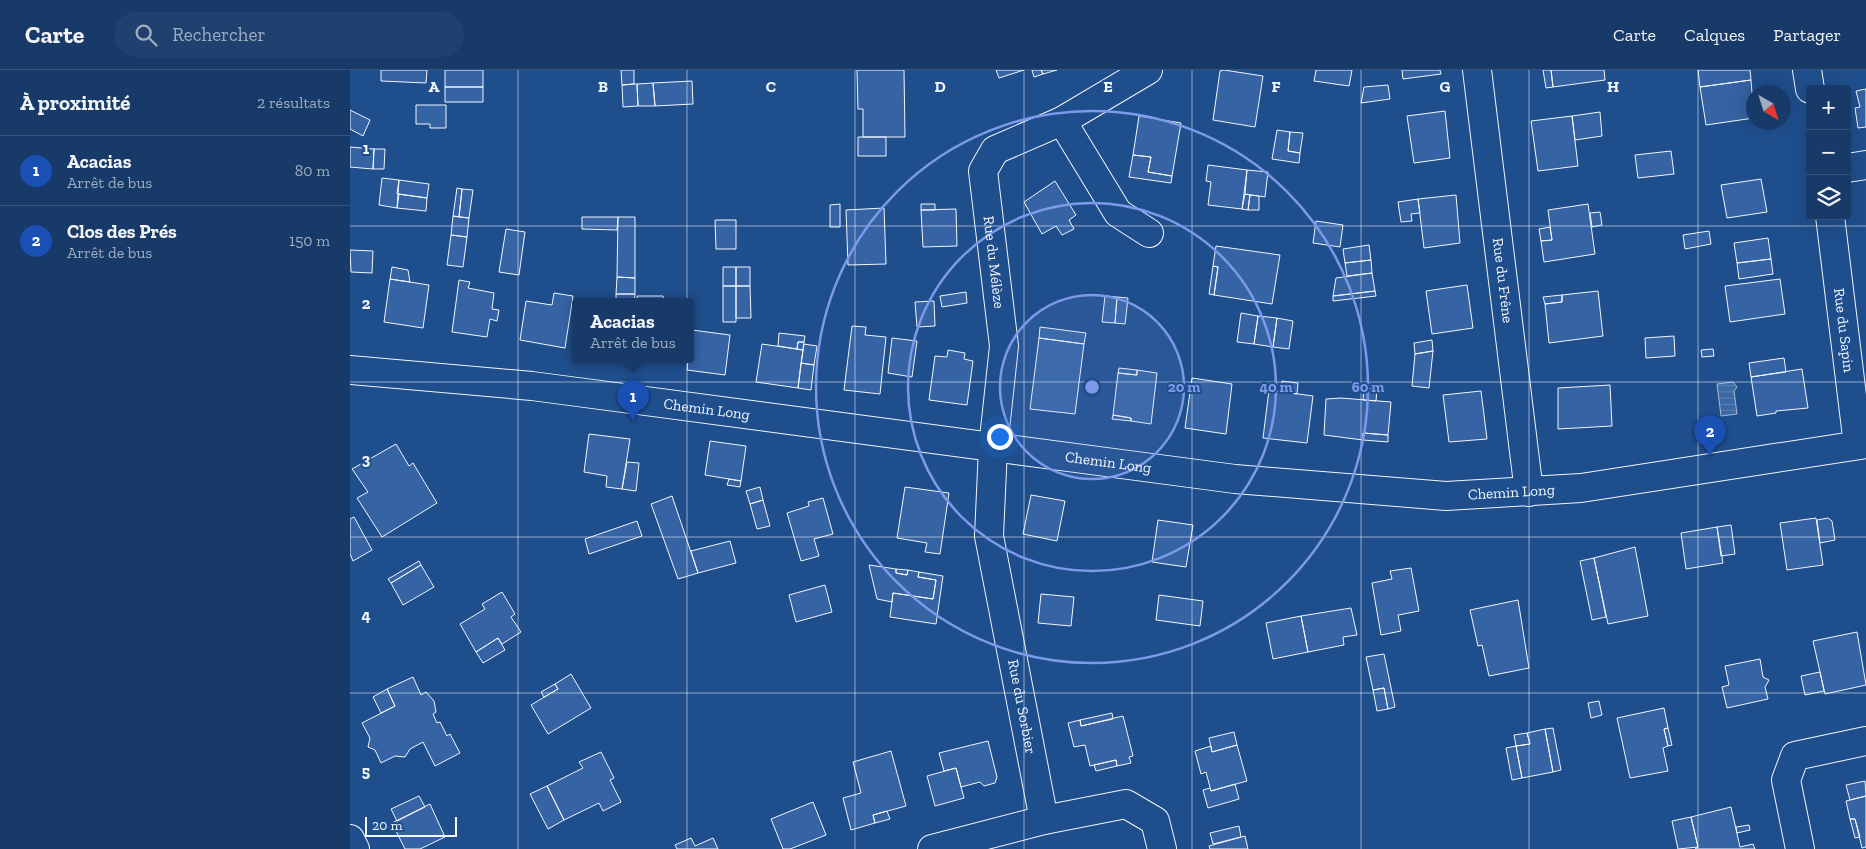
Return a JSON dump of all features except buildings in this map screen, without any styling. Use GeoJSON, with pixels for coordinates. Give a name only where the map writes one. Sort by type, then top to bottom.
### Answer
{"type":"FeatureCollection","features":[{"type":"Feature","properties":{"kind":"street","name":"Rue du Mélèze"},"geometry":{"type":"LineString","coordinates":[[993,448],[1004,346],[983,171],[995,150],[1062,121],[1148,70]]}},
{"type":"Feature","properties":{"kind":"street","name":"Rue du Frêne"},"geometry":{"type":"LineString","coordinates":[[1477,70],[1529,492]]}},
{"type":"Feature","properties":{"kind":"street"},"geometry":{"type":"LineString","coordinates":[[1807,70],[1809,85]]}},
{"type":"Feature","properties":{"kind":"street"},"geometry":{"type":"LineString","coordinates":[[1062,121],[1118,213],[1149,233]]}},
{"type":"Feature","properties":{"kind":"street"},"geometry":{"type":"LineString","coordinates":[[1851,167],[1866,165]]}},
{"type":"Feature","properties":{"kind":"street","name":"Rue du Sapin"},"geometry":{"type":"LineString","coordinates":[[1831,220],[1862,444]]}},
{"type":"Feature","properties":{"kind":"street","name":"Chemin Long"},"geometry":{"type":"LineString","coordinates":[[350,370],[532,386],[1235,479],[1446,496],[1581,488],[1862,444]]}},
{"type":"Feature","properties":{"kind":"street","name":"Rue du Sorbier"},"geometry":{"type":"LineString","coordinates":[[993,448],[989,536],[1044,820]]}},
{"type":"Feature","properties":{"kind":"street"},"geometry":{"type":"LineString","coordinates":[[1800,849],[1786,780],[1795,756],[1866,741]]}},
{"type":"Feature","properties":{"kind":"street"},"geometry":{"type":"LineString","coordinates":[[932,849],[1044,820],[1126,804],[1155,821],[1162,849]]}},
{"type":"Feature","properties":{"kind":"street"},"geometry":{"type":"LineString","coordinates":[[350,839],[355,849]]}},
{"type":"Feature","properties":{"kind":"water"},"geometry":{"type":"Polygon","coordinates":[[[1733,382],[1737,387],[1734,391],[1737,414],[1721,416],[1717,384],[1733,382]]]}},
{"type":"Feature","properties":{"kind":"place","name":"Acacias"},"geometry":{"type":"Point","coordinates":[633,421]}},
{"type":"Feature","properties":{"kind":"place","name":"Clos des Prés"},"geometry":{"type":"Point","coordinates":[1710,456]}}]}
